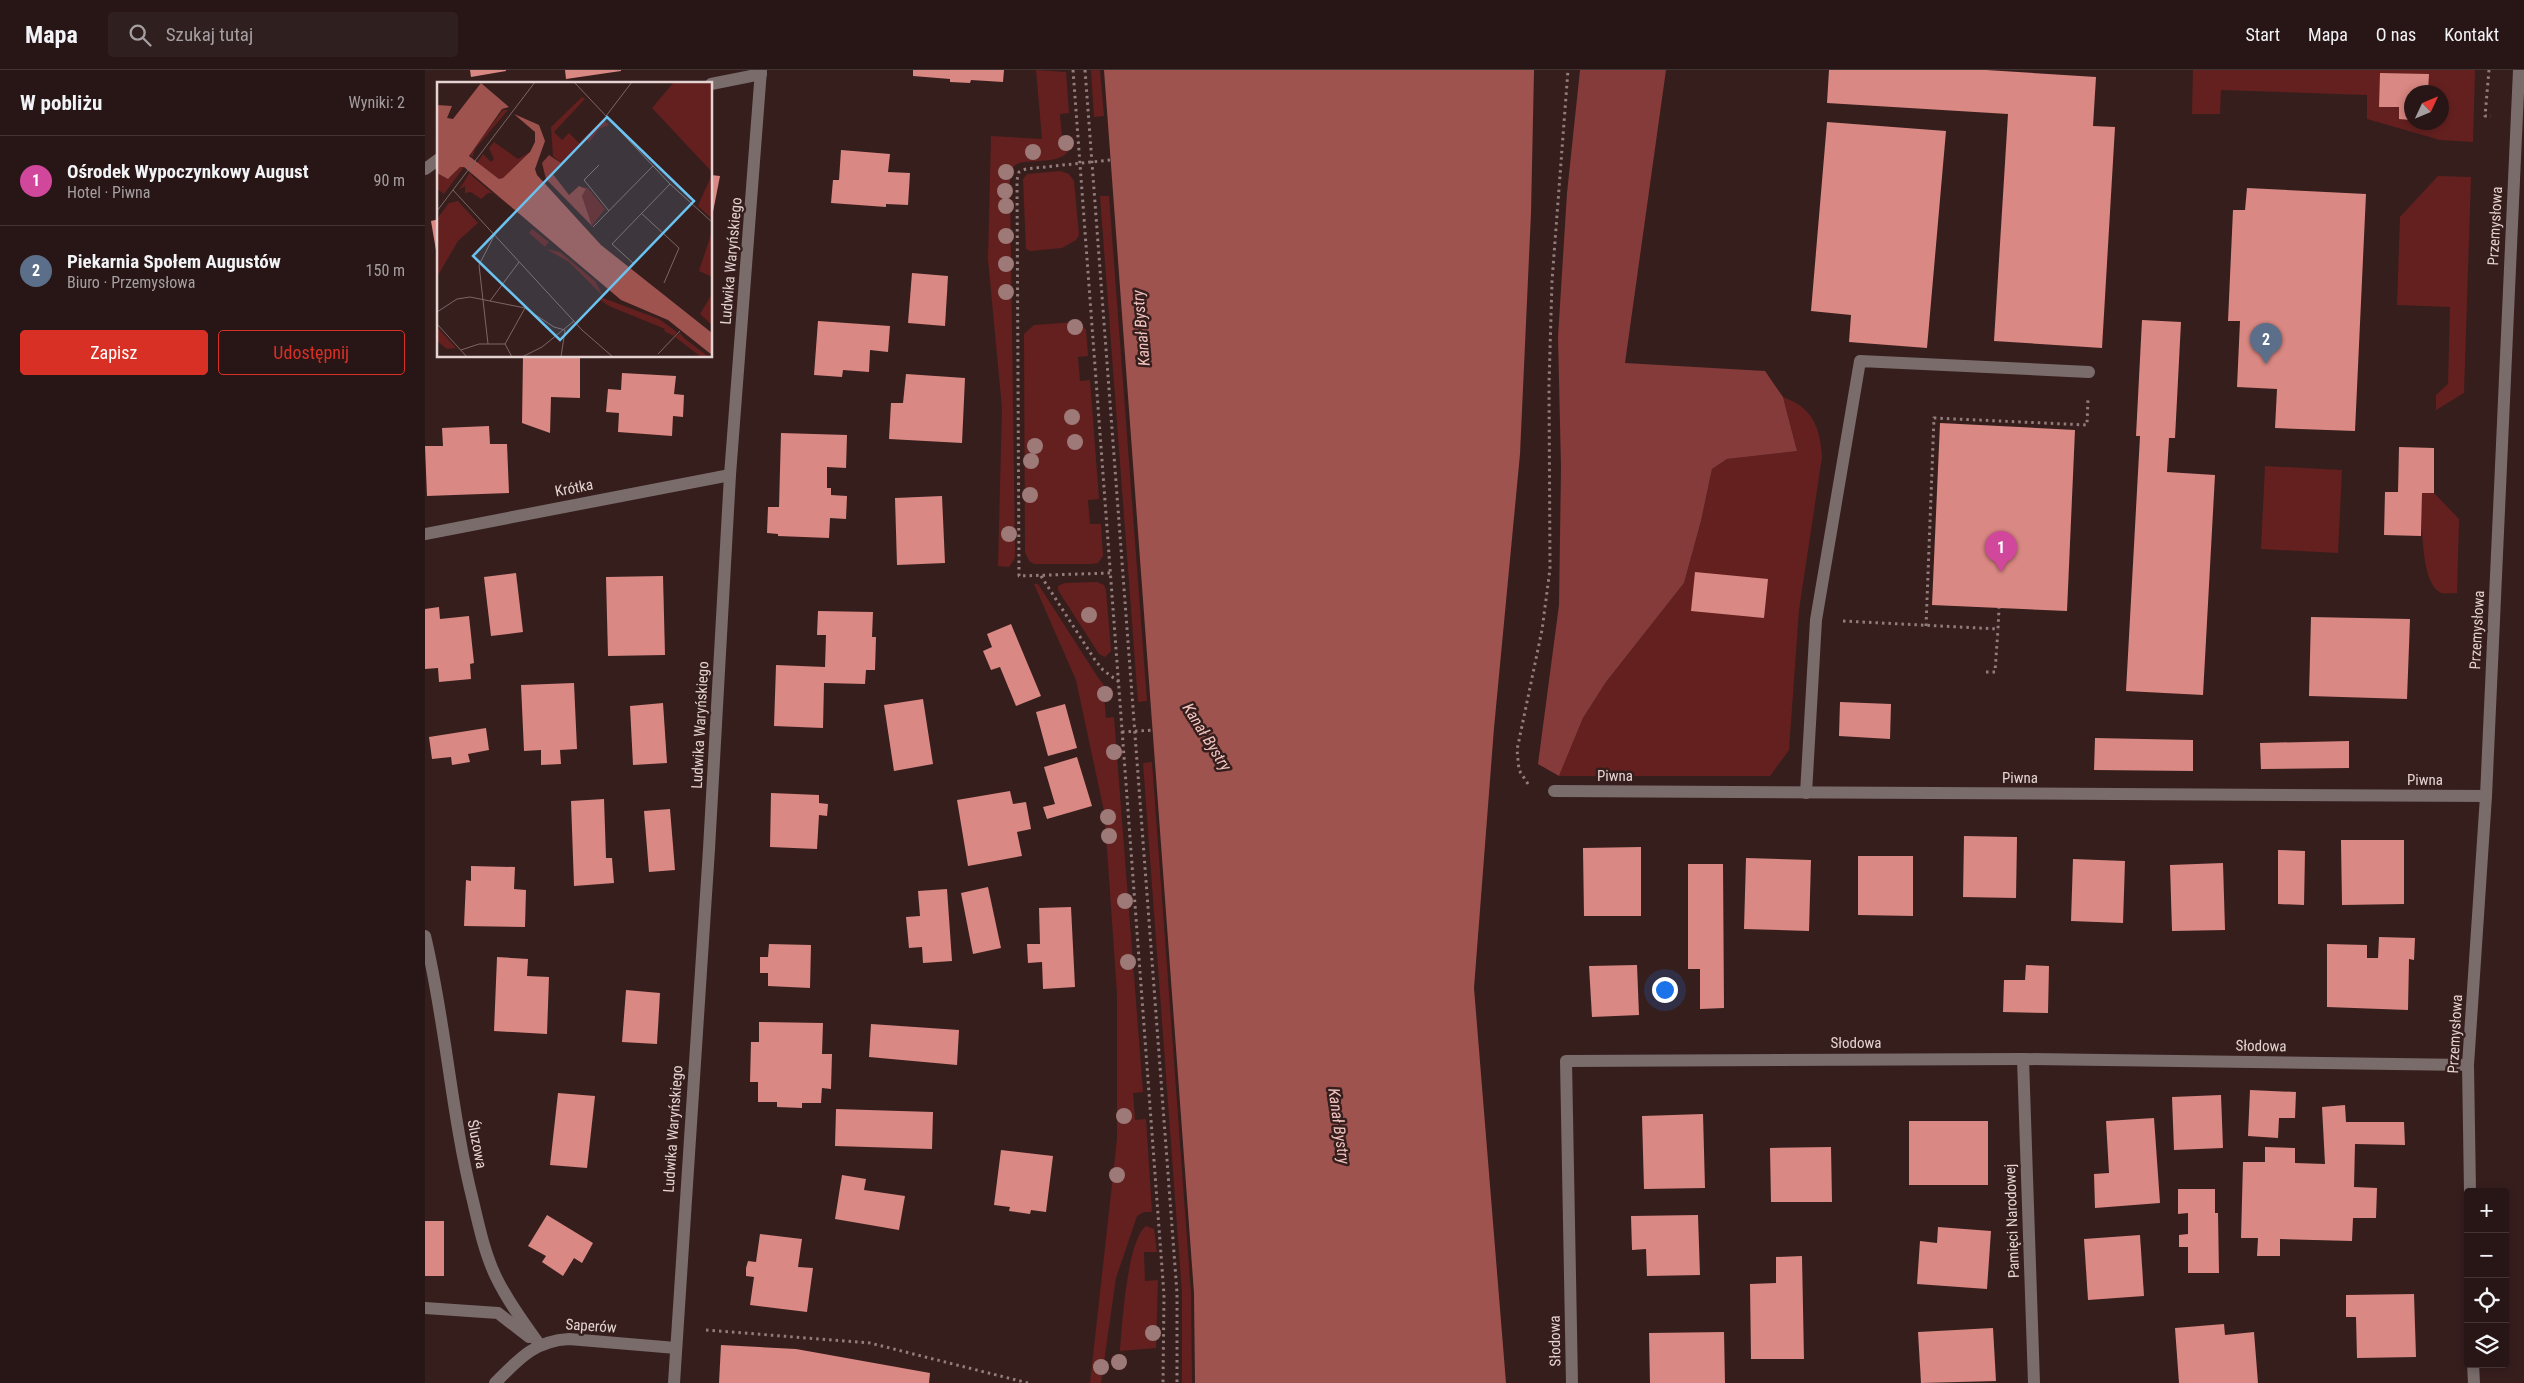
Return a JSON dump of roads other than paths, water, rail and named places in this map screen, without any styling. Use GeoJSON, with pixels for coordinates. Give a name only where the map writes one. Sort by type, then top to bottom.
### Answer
{"type":"FeatureCollection","features":[{"type":"Feature","properties":{"kind":"street","name":"Przemysłowa"},"geometry":{"type":"LineString","coordinates":[[2470,1188],[2468,1065],[2486,796],[2519,70]]}},
{"type":"Feature","properties":{"kind":"street"},"geometry":{"type":"LineString","coordinates":[[713,84],[761,72]]}},
{"type":"Feature","properties":{"kind":"street","name":"Ludwika Waryńskiego"},"geometry":{"type":"LineString","coordinates":[[674,1383],[710,839],[730,475],[761,72]]}},
{"type":"Feature","properties":{"kind":"street"},"geometry":{"type":"LineString","coordinates":[[425,169],[437,160]]}},
{"type":"Feature","properties":{"kind":"street"},"geometry":{"type":"LineString","coordinates":[[1806,793],[1816,620],[1860,361],[2089,372]]}},
{"type":"Feature","properties":{"kind":"street","name":"Krótka"},"geometry":{"type":"LineString","coordinates":[[425,534],[730,475]]}},
{"type":"Feature","properties":{"kind":"street","name":"Piwna"},"geometry":{"type":"LineString","coordinates":[[1554,791],[2486,796]]}},
{"type":"Feature","properties":{"kind":"street","name":"Śluzowa"},"geometry":{"type":"LineString","coordinates":[[425,936],[436,980],[457,1129],[481,1234],[495,1276],[510,1303],[539,1344]]}},
{"type":"Feature","properties":{"kind":"street","name":"Słodowa"},"geometry":{"type":"LineString","coordinates":[[1571,1383],[1566,1061],[2023,1059],[2468,1065]]}},
{"type":"Feature","properties":{"kind":"street","name":"Pamięci Narodowej"},"geometry":{"type":"LineString","coordinates":[[2023,1059],[2034,1383]]}},
{"type":"Feature","properties":{"kind":"street"},"geometry":{"type":"LineString","coordinates":[[425,1308],[498,1313],[539,1344],[526,1353],[495,1383]]}},
{"type":"Feature","properties":{"kind":"street","name":"Saperów"},"geometry":{"type":"LineString","coordinates":[[539,1344],[569,1339],[676,1348]]}},
{"type":"Feature","properties":{"kind":"street"},"geometry":{"type":"LineString","coordinates":[[2473,1368],[2474,1383]]}},
{"type":"Feature","properties":{"kind":"water","name":"Kanał Bystry"},"geometry":{"type":"Polygon","coordinates":[[[1104,70],[1534,70],[1531,213],[1520,454],[1494,728],[1474,988],[1506,1383],[1195,1383],[1194,1293],[1104,70]]]}},
{"type":"Feature","properties":{"kind":"place","name":"Piekarnia Społem Augustów"},"geometry":{"type":"Point","coordinates":[2266,364]}},
{"type":"Feature","properties":{"kind":"place","name":"Ośrodek Wypoczynkowy August"},"geometry":{"type":"Point","coordinates":[2001,572]}}]}
